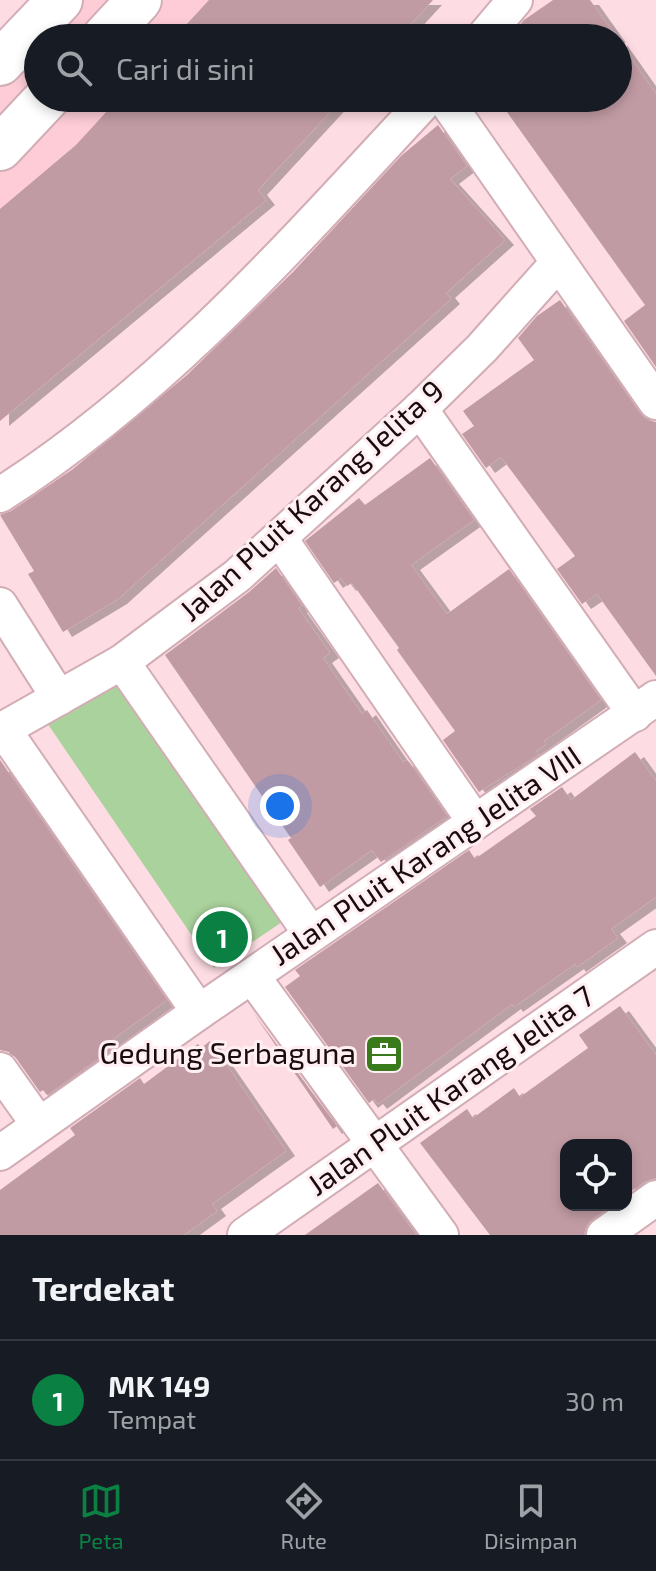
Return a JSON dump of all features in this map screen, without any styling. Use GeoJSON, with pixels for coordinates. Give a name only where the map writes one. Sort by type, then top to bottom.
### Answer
{"type":"FeatureCollection","features":[{"type":"Feature","properties":{"kind":"street"},"geometry":{"type":"LineString","coordinates":[[37,24],[60,0]]}},
{"type":"Feature","properties":{"kind":"street"},"geometry":{"type":"LineString","coordinates":[[117,24],[139,0]]}},
{"type":"Feature","properties":{"kind":"street"},"geometry":{"type":"LineString","coordinates":[[495,24],[515,0]]}},
{"type":"Feature","properties":{"kind":"street"},"geometry":{"type":"LineString","coordinates":[[0,63],[24,38]]}},
{"type":"Feature","properties":{"kind":"street"},"geometry":{"type":"LineString","coordinates":[[0,148],[34,112]]}},
{"type":"Feature","properties":{"kind":"street"},"geometry":{"type":"LineString","coordinates":[[0,495],[97,425],[166,369],[283,254],[415,112]]}},
{"type":"Feature","properties":{"kind":"street"},"geometry":{"type":"LineString","coordinates":[[454,112],[656,402]]}},
{"type":"Feature","properties":{"kind":"street","name":"Jalan Pluit Karang Jelita 9"},"geometry":{"type":"LineString","coordinates":[[1,730],[122,662],[237,576],[420,409],[482,348],[557,264]]}},
{"type":"Feature","properties":{"kind":"street"},"geometry":{"type":"LineString","coordinates":[[420,409],[645,706]]}},
{"type":"Feature","properties":{"kind":"street"},"geometry":{"type":"LineString","coordinates":[[280,539],[475,822]]}},
{"type":"Feature","properties":{"kind":"street"},"geometry":{"type":"LineString","coordinates":[[0,605],[59,698]]}},
{"type":"Feature","properties":{"kind":"street"},"geometry":{"type":"LineString","coordinates":[[122,662],[311,934]]}},
{"type":"Feature","properties":{"kind":"street","name":"Jalan Pluit Karang Jelita VIII"},"geometry":{"type":"LineString","coordinates":[[0,1153],[311,934],[645,706]]}},
{"type":"Feature","properties":{"kind":"street"},"geometry":{"type":"LineString","coordinates":[[1,730],[199,1012]]}},
{"type":"Feature","properties":{"kind":"street","name":"Jalan Pluit Karang Jelita 7"},"geometry":{"type":"LineString","coordinates":[[245,1235],[656,947]]}},
{"type":"Feature","properties":{"kind":"street"},"geometry":{"type":"LineString","coordinates":[[252,976],[441,1235]]}},
{"type":"Feature","properties":{"kind":"street"},"geometry":{"type":"LineString","coordinates":[[0,1070],[39,1125]]}},
{"type":"Feature","properties":{"kind":"street"},"geometry":{"type":"LineString","coordinates":[[604,1235],[656,1198]]}},
{"type":"Feature","properties":{"kind":"shaded area"},"geometry":{"type":"Polygon","coordinates":[[[66,0],[342,0],[321,24],[43,24],[66,0]]]}},
{"type":"Feature","properties":{"kind":"shaded area"},"geometry":{"type":"Polygon","coordinates":[[[24,45],[24,112],[239,112],[0,330],[0,70],[24,45]]]}},
{"type":"Feature","properties":{"kind":"green space"},"geometry":{"type":"Polygon","coordinates":[[[136,653],[307,905],[214,968],[43,717],[136,653]]]}},
{"type":"Feature","properties":{"kind":"building"},"geometry":{"type":"Polygon","coordinates":[[[209,0],[433,0],[411,24],[187,24],[209,0]]]}},
{"type":"Feature","properties":{"kind":"building"},"geometry":{"type":"Polygon","coordinates":[[[553,0],[590,0],[607,24],[521,24],[553,0]]]}},
{"type":"Feature","properties":{"kind":"building"},"geometry":{"type":"Polygon","coordinates":[[[632,60],[656,94],[656,367],[624,321],[645,305],[507,112],[632,112],[632,60]]]}},
{"type":"Feature","properties":{"kind":"building"},"geometry":{"type":"Polygon","coordinates":[[[106,112],[330,112],[258,190],[266,200],[0,421],[0,209],[76,145],[106,112]]]}},
{"type":"Feature","properties":{"kind":"building"},"geometry":{"type":"Polygon","coordinates":[[[438,125],[467,166],[450,179],[505,240],[446,293],[451,299],[118,599],[63,632],[28,574],[34,571],[0,515],[11,511],[73,469],[187,375],[293,272],[401,156],[438,125]]]}},
{"type":"Feature","properties":{"kind":"building"},"geometry":{"type":"Polygon","coordinates":[[[560,300],[640,413],[647,420],[656,422],[656,676],[597,594],[582,604],[557,569],[575,556],[501,457],[486,468],[462,434],[474,426],[463,411],[534,360],[518,338],[537,316],[560,300]]]}},
{"type":"Feature","properties":{"kind":"building"},"geometry":{"type":"Polygon","coordinates":[[[430,458],[474,520],[411,565],[447,614],[509,569],[601,700],[544,741],[546,744],[536,751],[539,754],[479,792],[443,740],[455,731],[397,650],[399,648],[352,583],[347,586],[341,578],[334,583],[305,541],[359,498],[365,505],[430,458]]]}},
{"type":"Feature","properties":{"kind":"building"},"geometry":{"type":"Polygon","coordinates":[[[276,568],[302,606],[298,608],[330,653],[323,658],[362,714],[367,710],[403,762],[407,760],[410,763],[447,816],[381,862],[372,850],[320,887],[288,840],[291,838],[165,655],[276,568]]]}},
{"type":"Feature","properties":{"kind":"building"},"geometry":{"type":"Polygon","coordinates":[[[635,752],[656,781],[656,897],[611,929],[618,938],[514,1007],[512,1004],[378,1104],[374,1099],[369,1103],[285,987],[300,976],[295,970],[469,850],[475,859],[536,816],[530,809],[562,787],[571,800],[635,752]]]}},
{"type":"Feature","properties":{"kind":"building"},"geometry":{"type":"Polygon","coordinates":[[[0,760],[167,1000],[113,1039],[117,1045],[47,1095],[43,1090],[40,1092],[16,1058],[0,1050],[0,760]]]}},
{"type":"Feature","properties":{"kind":"building"},"geometry":{"type":"Polygon","coordinates":[[[227,917],[242,939],[216,957],[201,935],[227,917]]]}},
{"type":"Feature","properties":{"kind":"building"},"geometry":{"type":"Polygon","coordinates":[[[620,1006],[656,1055],[656,1178],[632,1191],[632,1139],[560,1139],[560,1211],[603,1211],[586,1226],[584,1235],[490,1235],[420,1143],[467,1109],[473,1118],[514,1088],[520,1097],[588,1048],[579,1035],[620,1006]]]}},
{"type":"Feature","properties":{"kind":"building"},"geometry":{"type":"Polygon","coordinates":[[[252,1011],[337,1126],[333,1129],[252,1011]]]}},
{"type":"Feature","properties":{"kind":"building"},"geometry":{"type":"Polygon","coordinates":[[[210,1041],[286,1151],[212,1204],[217,1211],[184,1235],[0,1235],[0,1190],[75,1135],[70,1128],[140,1078],[144,1084],[198,1044],[201,1048],[210,1041]]]}},
{"type":"Feature","properties":{"kind":"building"},"geometry":{"type":"Polygon","coordinates":[[[378,1183],[416,1235],[305,1235],[378,1183]]]}},
{"type":"Feature","properties":{"kind":"place","name":"MK 149"},"geometry":{"type":"Point","coordinates":[222,937]}},
{"type":"Feature","properties":{"kind":"place","name":"Gedung Serbaguna"},"geometry":{"type":"Point","coordinates":[384,1054]}}]}
